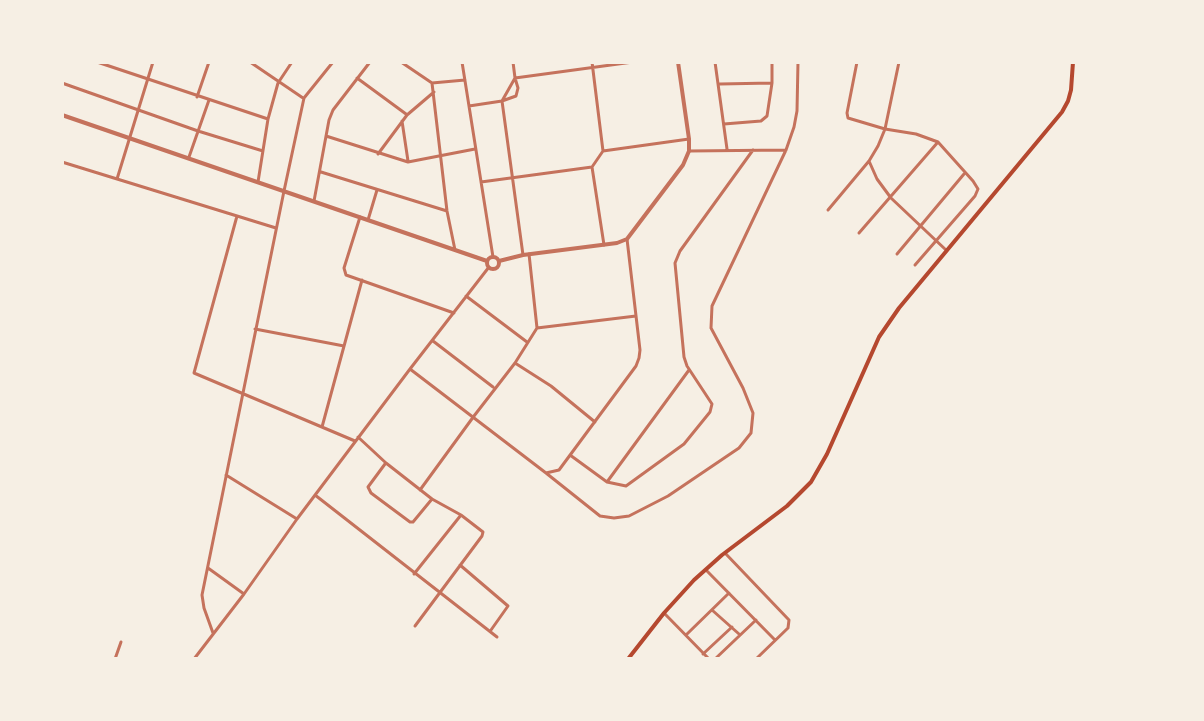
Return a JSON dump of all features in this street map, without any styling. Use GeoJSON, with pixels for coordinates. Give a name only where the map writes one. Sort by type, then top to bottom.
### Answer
{"type":"FeatureCollection","features":[{"type":"Feature","properties":{"kind":"main road"},"geometry":{"type":"LineString","coordinates":[[628,659],[664,613],[706,570],[787,506],[811,482],[827,454],[879,337],[946,250],[1062,112],[1071,90],[1073,62]]}},
{"type":"Feature","properties":{"kind":"street"},"geometry":{"type":"LineString","coordinates":[[97,62],[268,119]]}},
{"type":"Feature","properties":{"kind":"street"},"geometry":{"type":"LineString","coordinates":[[117,179],[153,62]]}},
{"type":"Feature","properties":{"kind":"street"},"geometry":{"type":"LineString","coordinates":[[197,97],[209,62]]}},
{"type":"Feature","properties":{"kind":"street"},"geometry":{"type":"LineString","coordinates":[[250,62],[304,98]]}},
{"type":"Feature","properties":{"kind":"street"},"geometry":{"type":"LineString","coordinates":[[258,182],[268,119],[278,83],[292,62]]}},
{"type":"Feature","properties":{"kind":"street"},"geometry":{"type":"LineString","coordinates":[[213,633],[202,595],[276,228],[304,98],[333,62]]}},
{"type":"Feature","properties":{"kind":"street"},"geometry":{"type":"LineString","coordinates":[[314,201],[333,110],[370,62]]}},
{"type":"Feature","properties":{"kind":"street"},"geometry":{"type":"LineString","coordinates":[[401,62],[432,83],[465,80]]}},
{"type":"Feature","properties":{"kind":"street"},"geometry":{"type":"LineString","coordinates":[[194,659],[493,257],[462,62]]}},
{"type":"Feature","properties":{"kind":"street"},"geometry":{"type":"LineString","coordinates":[[469,106],[516,96],[518,88],[513,62]]}},
{"type":"Feature","properties":{"kind":"street"},"geometry":{"type":"LineString","coordinates":[[515,78],[592,64],[633,62]]}},
{"type":"Feature","properties":{"kind":"street"},"geometry":{"type":"LineString","coordinates":[[62,115],[455,250],[495,268],[499,261],[526,255],[627,239],[683,165],[689,151],[678,62]]}},
{"type":"Feature","properties":{"kind":"street"},"geometry":{"type":"LineString","coordinates":[[715,62],[728,150]]}},
{"type":"Feature","properties":{"kind":"street"},"geometry":{"type":"LineString","coordinates":[[724,124],[763,120],[768,112],[772,62]]}},
{"type":"Feature","properties":{"kind":"street"},"geometry":{"type":"LineString","coordinates":[[410,369],[600,516],[629,516],[668,496],[739,448],[751,433],[753,413],[711,328],[712,306],[786,150],[797,111],[798,62]]}},
{"type":"Feature","properties":{"kind":"street"},"geometry":{"type":"LineString","coordinates":[[857,62],[847,116],[938,142],[976,186],[977,193],[915,265]]}},
{"type":"Feature","properties":{"kind":"street"},"geometry":{"type":"LineString","coordinates":[[828,210],[869,161],[885,129],[899,62]]}},
{"type":"Feature","properties":{"kind":"street"},"geometry":{"type":"LineString","coordinates":[[592,64],[603,151],[592,167],[604,245]]}},
{"type":"Feature","properties":{"kind":"street"},"geometry":{"type":"LineString","coordinates":[[357,78],[407,115]]}},
{"type":"Feature","properties":{"kind":"street"},"geometry":{"type":"LineString","coordinates":[[420,490],[515,363],[537,328],[502,101],[515,78]]}},
{"type":"Feature","properties":{"kind":"street"},"geometry":{"type":"LineString","coordinates":[[62,83],[263,151]]}},
{"type":"Feature","properties":{"kind":"street"},"geometry":{"type":"LineString","coordinates":[[432,83],[447,211],[455,250]]}},
{"type":"Feature","properties":{"kind":"street"},"geometry":{"type":"LineString","coordinates":[[719,84],[772,83]]}},
{"type":"Feature","properties":{"kind":"street"},"geometry":{"type":"LineString","coordinates":[[378,154],[407,115],[434,92]]}},
{"type":"Feature","properties":{"kind":"street"},"geometry":{"type":"LineString","coordinates":[[189,158],[209,100]]}},
{"type":"Feature","properties":{"kind":"street"},"geometry":{"type":"LineString","coordinates":[[402,121],[408,162]]}},
{"type":"Feature","properties":{"kind":"street"},"geometry":{"type":"LineString","coordinates":[[326,136],[408,162],[475,149]]}},
{"type":"Feature","properties":{"kind":"street"},"geometry":{"type":"LineString","coordinates":[[603,151],[689,139]]}},
{"type":"Feature","properties":{"kind":"street"},"geometry":{"type":"LineString","coordinates":[[859,233],[938,142]]}},
{"type":"Feature","properties":{"kind":"street"},"geometry":{"type":"LineString","coordinates":[[570,455],[607,482],[630,484],[684,444],[710,412],[712,404],[684,357],[676,258],[753,150]]}},
{"type":"Feature","properties":{"kind":"street"},"geometry":{"type":"LineString","coordinates":[[689,151],[786,150]]}},
{"type":"Feature","properties":{"kind":"street"},"geometry":{"type":"LineString","coordinates":[[869,161],[891,198],[946,250]]}},
{"type":"Feature","properties":{"kind":"street"},"geometry":{"type":"LineString","coordinates":[[62,162],[276,228]]}},
{"type":"Feature","properties":{"kind":"street"},"geometry":{"type":"LineString","coordinates":[[480,182],[592,167]]}},
{"type":"Feature","properties":{"kind":"street"},"geometry":{"type":"LineString","coordinates":[[321,172],[447,211]]}},
{"type":"Feature","properties":{"kind":"street"},"geometry":{"type":"LineString","coordinates":[[897,254],[965,172]]}},
{"type":"Feature","properties":{"kind":"street"},"geometry":{"type":"LineString","coordinates":[[368,220],[377,190]]}},
{"type":"Feature","properties":{"kind":"street"},"geometry":{"type":"LineString","coordinates":[[237,216],[194,373],[357,439],[432,499],[483,532],[415,626]]}},
{"type":"Feature","properties":{"kind":"street"},"geometry":{"type":"LineString","coordinates":[[360,217],[344,268],[346,275],[454,313]]}},
{"type":"Feature","properties":{"kind":"street"},"geometry":{"type":"LineString","coordinates":[[546,473],[559,470],[636,366],[640,350],[627,239]]}},
{"type":"Feature","properties":{"kind":"street"},"geometry":{"type":"LineString","coordinates":[[493,257],[499,261]]}},
{"type":"Feature","properties":{"kind":"street"},"geometry":{"type":"LineString","coordinates":[[322,427],[362,280]]}},
{"type":"Feature","properties":{"kind":"street"},"geometry":{"type":"LineString","coordinates":[[466,296],[528,343]]}},
{"type":"Feature","properties":{"kind":"street"},"geometry":{"type":"LineString","coordinates":[[537,328],[636,316]]}},
{"type":"Feature","properties":{"kind":"street"},"geometry":{"type":"LineString","coordinates":[[255,329],[344,346]]}},
{"type":"Feature","properties":{"kind":"street"},"geometry":{"type":"LineString","coordinates":[[433,341],[494,389]]}},
{"type":"Feature","properties":{"kind":"street"},"geometry":{"type":"LineString","coordinates":[[515,363],[551,386],[595,422]]}},
{"type":"Feature","properties":{"kind":"street"},"geometry":{"type":"LineString","coordinates":[[607,482],[689,370]]}},
{"type":"Feature","properties":{"kind":"street"},"geometry":{"type":"LineString","coordinates":[[386,463],[368,487],[371,493],[413,522],[432,499]]}},
{"type":"Feature","properties":{"kind":"street"},"geometry":{"type":"LineString","coordinates":[[226,475],[297,519]]}},
{"type":"Feature","properties":{"kind":"street"},"geometry":{"type":"LineString","coordinates":[[315,495],[497,637]]}},
{"type":"Feature","properties":{"kind":"street"},"geometry":{"type":"LineString","coordinates":[[414,574],[461,515]]}},
{"type":"Feature","properties":{"kind":"street"},"geometry":{"type":"LineString","coordinates":[[725,553],[789,620],[788,628],[756,659]]}},
{"type":"Feature","properties":{"kind":"street"},"geometry":{"type":"LineString","coordinates":[[460,565],[508,606],[490,631]]}},
{"type":"Feature","properties":{"kind":"street"},"geometry":{"type":"LineString","coordinates":[[207,568],[244,594]]}},
{"type":"Feature","properties":{"kind":"street"},"geometry":{"type":"LineString","coordinates":[[706,570],[775,640]]}},
{"type":"Feature","properties":{"kind":"street"},"geometry":{"type":"LineString","coordinates":[[686,635],[729,593]]}},
{"type":"Feature","properties":{"kind":"street"},"geometry":{"type":"LineString","coordinates":[[712,610],[740,635]]}},
{"type":"Feature","properties":{"kind":"street"},"geometry":{"type":"LineString","coordinates":[[664,613],[709,659]]}},
{"type":"Feature","properties":{"kind":"street"},"geometry":{"type":"LineString","coordinates":[[715,659],[756,620]]}},
{"type":"Feature","properties":{"kind":"street"},"geometry":{"type":"LineString","coordinates":[[703,654],[732,627]]}},
{"type":"Feature","properties":{"kind":"street"},"geometry":{"type":"LineString","coordinates":[[115,659],[121,642]]}}]}
